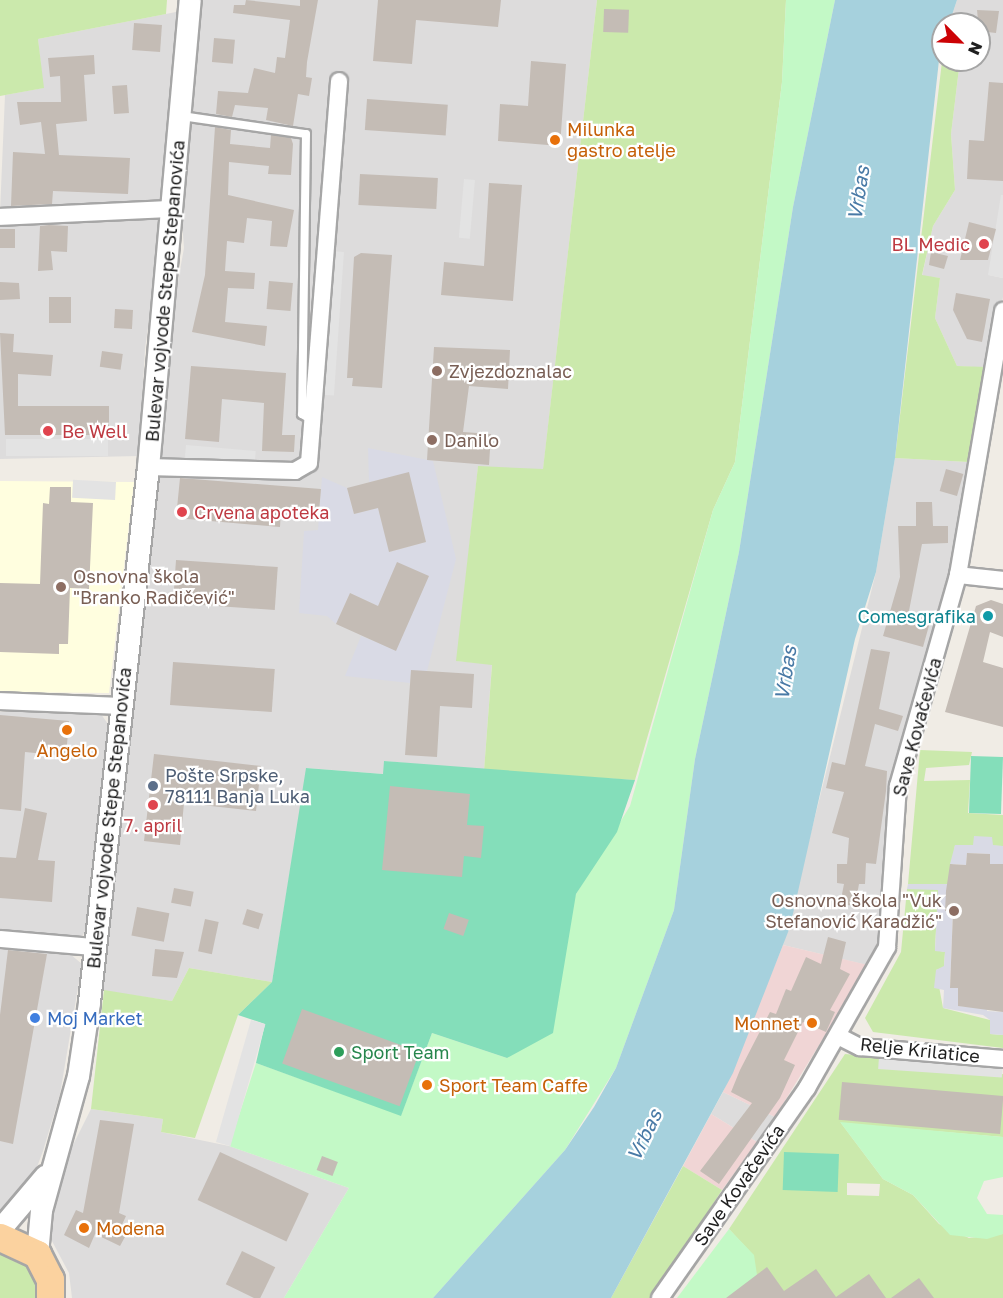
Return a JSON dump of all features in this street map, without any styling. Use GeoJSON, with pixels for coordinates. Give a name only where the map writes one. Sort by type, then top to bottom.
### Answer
{"type":"FeatureCollection","features":[{"type":"Feature","properties":{"kind":"main road"},"geometry":{"type":"LineString","coordinates":[[0,1237],[37,1254],[50,1279],[51,1298]]}},
{"type":"Feature","properties":{"kind":"street","name":"Bulevar vojvode Stepe Stepanovića"},"geometry":{"type":"LineString","coordinates":[[37,1254],[51,1165],[78,1076],[94,947],[148,467],[182,116],[190,0]]}},
{"type":"Feature","properties":{"kind":"street","name":"Bulevar vojvode Stepe Stepanovića"},"geometry":{"type":"LineString","coordinates":[[148,467],[295,471],[309,463],[339,81]]}},
{"type":"Feature","properties":{"kind":"street"},"geometry":{"type":"LineString","coordinates":[[0,217],[172,208]]}},
{"type":"Feature","properties":{"kind":"street","name":"Save Kovačevića"},"geometry":{"type":"LineString","coordinates":[[660,1298],[838,1036],[880,965],[890,934],[898,786],[958,575],[1003,311]]}},
{"type":"Feature","properties":{"kind":"street"},"geometry":{"type":"LineString","coordinates":[[958,575],[1003,580]]}},
{"type":"Feature","properties":{"kind":"street"},"geometry":{"type":"LineString","coordinates":[[0,701],[120,706]]}},
{"type":"Feature","properties":{"kind":"street"},"geometry":{"type":"LineString","coordinates":[[0,939],[94,947]]}},
{"type":"Feature","properties":{"kind":"street","name":"Relje Krilatice"},"geometry":{"type":"LineString","coordinates":[[838,1036],[860,1047],[1003,1059]]}},
{"type":"Feature","properties":{"kind":"street","name":"Bulevar vojvode Stepe Stepanovića"},"geometry":{"type":"LineString","coordinates":[[0,1228],[38,1189],[51,1165]]}},
{"type":"Feature","properties":{"kind":"lane","name":"Bulevar vojvode Stepe Stepanovića"},"geometry":{"type":"LineString","coordinates":[[182,116],[306,134],[302,414],[314,422]]}},
{"type":"Feature","properties":{"kind":"shaded area"},"geometry":{"type":"Polygon","coordinates":[[[200,0],[597,0],[543,470],[478,467],[457,661],[492,664],[484,771],[385,761],[384,774],[307,768],[272,982],[189,968],[172,1001],[97,990],[173,309],[184,248],[181,208],[200,0]]]}},
{"type":"Feature","properties":{"kind":"shaded area"},"geometry":{"type":"Polygon","coordinates":[[[957,0],[1003,0],[1003,195],[989,275],[1003,278],[1003,297],[990,368],[957,366],[935,318],[940,278],[922,276],[933,226],[955,190],[951,134],[959,72],[991,72],[991,12],[953,12],[957,0]]]}},
{"type":"Feature","properties":{"kind":"shaded area"},"geometry":{"type":"Polygon","coordinates":[[[181,11],[164,205],[0,212],[5,95],[43,88],[38,39],[181,11]]]}},
{"type":"Feature","properties":{"kind":"shaded area"},"geometry":{"type":"Polygon","coordinates":[[[464,179],[475,180],[470,239],[459,238],[464,179]]]}},
{"type":"Feature","properties":{"kind":"shaded area"},"geometry":{"type":"Polygon","coordinates":[[[1001,195],[1003,195],[1003,278],[988,275],[1001,195]]]}},
{"type":"Feature","properties":{"kind":"shaded area"},"geometry":{"type":"Polygon","coordinates":[[[147,216],[163,219],[145,349],[139,456],[0,459],[0,226],[147,216]]]}},
{"type":"Feature","properties":{"kind":"shaded area"},"geometry":{"type":"Polygon","coordinates":[[[331,251],[344,252],[334,396],[321,395],[331,251]]]}},
{"type":"Feature","properties":{"kind":"shaded area"},"geometry":{"type":"Polygon","coordinates":[[[6,439],[108,439],[108,456],[6,456],[6,439]]]}},
{"type":"Feature","properties":{"kind":"shaded area"},"geometry":{"type":"Polygon","coordinates":[[[186,445],[256,451],[255,464],[185,458],[186,445]]]}},
{"type":"Feature","properties":{"kind":"shaded area"},"geometry":{"type":"Polygon","coordinates":[[[368,448],[433,461],[456,559],[427,671],[411,671],[410,683],[345,676],[361,636],[396,650],[378,606],[350,593],[336,624],[327,616],[299,613],[304,531],[318,530],[322,477],[347,488],[354,514],[378,508],[390,552],[426,542],[409,473],[369,482],[368,448]]]}},
{"type":"Feature","properties":{"kind":"shaded area"},"geometry":{"type":"Polygon","coordinates":[[[895,458],[969,462],[958,544],[917,703],[885,931],[875,967],[783,945],[876,572],[895,458]]]}},
{"type":"Feature","properties":{"kind":"shaded area"},"geometry":{"type":"Polygon","coordinates":[[[73,480],[116,482],[115,500],[72,498],[73,480]]]}},
{"type":"Feature","properties":{"kind":"shaded area","name":"Osnovna škola \"Branko Radičević\""},"geometry":{"type":"Polygon","coordinates":[[[0,481],[134,482],[109,693],[0,692],[0,481]]]}},
{"type":"Feature","properties":{"kind":"shaded area"},"geometry":{"type":"Polygon","coordinates":[[[0,712],[91,712],[101,714],[110,727],[88,926],[81,938],[0,936],[0,712]]]}},
{"type":"Feature","properties":{"kind":"shaded area"},"geometry":{"type":"Polygon","coordinates":[[[974,836],[992,837],[993,845],[1003,846],[1003,864],[990,864],[990,854],[967,853],[966,865],[950,864],[955,845],[973,845],[974,836]]]}},
{"type":"Feature","properties":{"kind":"shaded area"},"geometry":{"type":"Polygon","coordinates":[[[908,884],[950,884],[945,911],[953,911],[950,987],[958,988],[958,1006],[977,1007],[988,992],[987,1011],[1003,1012],[1003,1035],[990,1034],[990,1020],[983,1015],[943,1008],[944,990],[934,988],[936,970],[944,966],[945,952],[935,951],[938,890],[907,889],[908,884]]]}},
{"type":"Feature","properties":{"kind":"shaded area"},"geometry":{"type":"Polygon","coordinates":[[[783,945],[868,965],[775,1117],[723,1092],[783,945]]]}},
{"type":"Feature","properties":{"kind":"shaded area"},"geometry":{"type":"Polygon","coordinates":[[[0,949],[70,954],[82,964],[60,1094],[43,1151],[28,1191],[0,1218],[0,949]]]}},
{"type":"Feature","properties":{"kind":"shaded area"},"geometry":{"type":"Polygon","coordinates":[[[251,1020],[265,1024],[230,1146],[216,1142],[251,1020]]]}},
{"type":"Feature","properties":{"kind":"shaded area"},"geometry":{"type":"Polygon","coordinates":[[[879,1057],[1003,1066],[1002,1078],[878,1069],[879,1057]]]}},
{"type":"Feature","properties":{"kind":"shaded area"},"geometry":{"type":"Polygon","coordinates":[[[723,1092],[775,1117],[757,1142],[711,1114],[723,1092]]]}},
{"type":"Feature","properties":{"kind":"shaded area"},"geometry":{"type":"Polygon","coordinates":[[[91,1109],[163,1119],[161,1132],[229,1146],[349,1188],[284,1298],[72,1298],[69,1273],[45,1228],[61,1169],[91,1109]]]}},
{"type":"Feature","properties":{"kind":"shaded area"},"geometry":{"type":"Polygon","coordinates":[[[711,1114],[757,1142],[722,1190],[683,1166],[711,1114]]]}},
{"type":"Feature","properties":{"kind":"green space"},"geometry":{"type":"Polygon","coordinates":[[[0,0],[167,0],[166,14],[38,39],[44,88],[0,96],[0,0]]]}},
{"type":"Feature","properties":{"kind":"green space"},"geometry":{"type":"Polygon","coordinates":[[[597,0],[786,0],[782,82],[735,462],[713,510],[635,780],[484,771],[492,665],[456,661],[478,466],[543,469],[597,0]]]}},
{"type":"Feature","properties":{"kind":"green space"},"geometry":{"type":"Polygon","coordinates":[[[786,0],[835,0],[793,207],[739,552],[695,759],[674,910],[616,1068],[565,1150],[433,1298],[284,1298],[349,1188],[229,1146],[256,1063],[401,1115],[432,1033],[507,1058],[576,894],[630,806],[713,510],[735,462],[782,82],[786,0]]]}},
{"type":"Feature","properties":{"kind":"green space"},"geometry":{"type":"Polygon","coordinates":[[[941,72],[959,72],[951,134],[955,190],[933,226],[922,275],[940,278],[935,318],[957,366],[987,367],[969,462],[895,458],[941,72]]]}},
{"type":"Feature","properties":{"kind":"green space"},"geometry":{"type":"Polygon","coordinates":[[[920,750],[972,752],[969,765],[926,768],[924,781],[970,780],[968,813],[1003,815],[1003,846],[955,845],[950,884],[908,884],[920,750]]]}},
{"type":"Feature","properties":{"kind":"green space"},"geometry":{"type":"Polygon","coordinates":[[[971,756],[1003,757],[1001,814],[969,813],[971,756]]]}},
{"type":"Feature","properties":{"kind":"green space"},"geometry":{"type":"Polygon","coordinates":[[[384,761],[635,780],[617,832],[576,894],[553,1033],[507,1058],[432,1033],[401,1116],[256,1063],[265,1024],[238,1015],[272,982],[306,768],[383,774],[384,761]]]}},
{"type":"Feature","properties":{"kind":"green space"},"geometry":{"type":"Polygon","coordinates":[[[907,889],[938,889],[935,950],[945,952],[944,967],[936,970],[943,1008],[990,1020],[990,1034],[1003,1035],[1003,1048],[873,1032],[865,1018],[901,952],[907,889]]]}},
{"type":"Feature","properties":{"kind":"green space"},"geometry":{"type":"Polygon","coordinates":[[[189,968],[272,982],[238,1015],[195,1138],[161,1132],[163,1119],[91,1109],[104,990],[172,1001],[189,968]]]}},
{"type":"Feature","properties":{"kind":"green space"},"geometry":{"type":"Polygon","coordinates":[[[845,1054],[879,1057],[880,1068],[1003,1074],[1003,1137],[841,1123],[883,1179],[913,1195],[939,1224],[969,1238],[1003,1234],[1003,1298],[738,1298],[753,1255],[729,1229],[845,1054]],[[847,1183],[847,1195],[879,1196],[880,1184],[847,1183]]]}},
{"type":"Feature","properties":{"kind":"green space"},"geometry":{"type":"Polygon","coordinates":[[[840,1122],[1003,1137],[1003,1177],[984,1181],[977,1198],[987,1214],[1003,1215],[1003,1234],[987,1239],[950,1235],[913,1195],[883,1179],[840,1122]]]}},
{"type":"Feature","properties":{"kind":"green space"},"geometry":{"type":"Polygon","coordinates":[[[784,1152],[839,1154],[838,1192],[783,1190],[784,1152]]]}},
{"type":"Feature","properties":{"kind":"green space"},"geometry":{"type":"Polygon","coordinates":[[[683,1166],[722,1190],[652,1298],[611,1298],[683,1166]]]}},
{"type":"Feature","properties":{"kind":"green space"},"geometry":{"type":"Polygon","coordinates":[[[729,1229],[754,1255],[757,1275],[738,1298],[677,1298],[729,1229]]]}},
{"type":"Feature","properties":{"kind":"green space"},"geometry":{"type":"Polygon","coordinates":[[[0,1253],[25,1263],[36,1285],[36,1298],[0,1298],[0,1253]]]}},
{"type":"Feature","properties":{"kind":"water","name":"Vrbas"},"geometry":{"type":"Polygon","coordinates":[[[835,0],[957,0],[953,12],[931,12],[931,72],[938,72],[895,458],[876,572],[855,639],[790,927],[733,1073],[611,1298],[433,1298],[565,1150],[594,1107],[616,1068],[674,910],[695,759],[739,552],[793,207],[835,0]]]}},
{"type":"Feature","properties":{"kind":"building"},"geometry":{"type":"Polygon","coordinates":[[[246,0],[300,6],[300,0],[318,0],[307,62],[306,77],[312,78],[309,96],[298,94],[293,126],[266,120],[268,108],[235,105],[232,117],[216,114],[218,91],[248,93],[254,68],[275,73],[277,57],[285,58],[290,20],[233,13],[234,5],[245,5],[246,0]]]}},
{"type":"Feature","properties":{"kind":"building"},"geometry":{"type":"Polygon","coordinates":[[[378,0],[501,0],[498,27],[416,20],[412,64],[373,61],[378,0]]]}},
{"type":"Feature","properties":{"kind":"building"},"geometry":{"type":"Polygon","coordinates":[[[604,9],[629,10],[628,33],[603,32],[604,9]]]}},
{"type":"Feature","properties":{"kind":"building"},"geometry":{"type":"Polygon","coordinates":[[[977,10],[999,11],[996,33],[991,32],[991,12],[977,12],[977,10]]]}},
{"type":"Feature","properties":{"kind":"building"},"geometry":{"type":"Polygon","coordinates":[[[134,23],[162,25],[160,52],[132,50],[134,23]]]}},
{"type":"Feature","properties":{"kind":"building"},"geometry":{"type":"Polygon","coordinates":[[[214,38],[235,40],[233,64],[212,62],[214,38]]]}},
{"type":"Feature","properties":{"kind":"building"},"geometry":{"type":"Polygon","coordinates":[[[94,55],[95,74],[84,75],[87,121],[56,124],[59,155],[130,158],[128,194],[53,191],[52,204],[11,206],[13,152],[45,154],[41,122],[20,125],[17,102],[61,102],[60,76],[50,77],[48,58],[94,55]]]}},
{"type":"Feature","properties":{"kind":"building"},"geometry":{"type":"Polygon","coordinates":[[[531,61],[566,64],[560,146],[498,141],[500,104],[528,106],[531,61]]]}},
{"type":"Feature","properties":{"kind":"building"},"geometry":{"type":"Polygon","coordinates":[[[989,82],[1003,83],[1003,181],[967,179],[969,140],[984,141],[989,82]]]}},
{"type":"Feature","properties":{"kind":"building"},"geometry":{"type":"Polygon","coordinates":[[[127,85],[129,113],[114,114],[112,86],[127,85]]]}},
{"type":"Feature","properties":{"kind":"building"},"geometry":{"type":"Polygon","coordinates":[[[367,99],[448,105],[446,136],[365,130],[367,99]]]}},
{"type":"Feature","properties":{"kind":"building"},"geometry":{"type":"Polygon","coordinates":[[[215,127],[231,130],[230,144],[270,148],[271,135],[291,138],[293,144],[291,175],[268,174],[269,166],[229,162],[228,195],[294,210],[287,247],[270,246],[272,221],[247,218],[244,243],[227,241],[225,271],[255,273],[254,289],[228,288],[225,322],[267,326],[265,346],[192,332],[205,275],[215,127]]]}},
{"type":"Feature","properties":{"kind":"building"},"geometry":{"type":"Polygon","coordinates":[[[360,174],[438,178],[436,209],[358,205],[360,174]]]}},
{"type":"Feature","properties":{"kind":"building"},"geometry":{"type":"Polygon","coordinates":[[[489,183],[522,185],[513,301],[441,295],[444,262],[484,266],[489,183]]]}},
{"type":"Feature","properties":{"kind":"building"},"geometry":{"type":"Polygon","coordinates":[[[969,222],[996,229],[988,260],[960,260],[969,222]]]}},
{"type":"Feature","properties":{"kind":"building"},"geometry":{"type":"Polygon","coordinates":[[[40,226],[68,226],[67,252],[51,251],[53,270],[38,271],[40,226]]]}},
{"type":"Feature","properties":{"kind":"building"},"geometry":{"type":"Polygon","coordinates":[[[0,229],[15,229],[15,248],[0,248],[0,229]]]}},
{"type":"Feature","properties":{"kind":"building"},"geometry":{"type":"Polygon","coordinates":[[[931,252],[948,256],[944,269],[929,265],[931,252]]]}},
{"type":"Feature","properties":{"kind":"building"},"geometry":{"type":"Polygon","coordinates":[[[361,253],[392,255],[382,388],[352,386],[353,378],[347,378],[354,257],[361,253]]]}},
{"type":"Feature","properties":{"kind":"building"},"geometry":{"type":"Polygon","coordinates":[[[269,281],[293,283],[290,311],[267,309],[269,281]]]}},
{"type":"Feature","properties":{"kind":"building"},"geometry":{"type":"Polygon","coordinates":[[[0,282],[19,283],[20,299],[0,300],[0,282]]]}},
{"type":"Feature","properties":{"kind":"building"},"geometry":{"type":"Polygon","coordinates":[[[956,293],[990,299],[982,342],[967,339],[953,310],[956,293]]]}},
{"type":"Feature","properties":{"kind":"building"},"geometry":{"type":"Polygon","coordinates":[[[49,297],[71,297],[71,323],[49,323],[49,297]]]}},
{"type":"Feature","properties":{"kind":"building"},"geometry":{"type":"Polygon","coordinates":[[[115,309],[133,310],[132,329],[114,328],[115,309]]]}},
{"type":"Feature","properties":{"kind":"building"},"geometry":{"type":"Polygon","coordinates":[[[0,333],[14,334],[13,352],[53,355],[51,376],[18,374],[18,406],[109,406],[109,435],[5,435],[0,333]]]}},
{"type":"Feature","properties":{"kind":"building"},"geometry":{"type":"Polygon","coordinates":[[[434,347],[510,350],[508,389],[469,386],[463,432],[491,434],[489,465],[427,460],[434,347]]]}},
{"type":"Feature","properties":{"kind":"building"},"geometry":{"type":"Polygon","coordinates":[[[102,351],[123,354],[121,370],[100,367],[102,351]]]}},
{"type":"Feature","properties":{"kind":"building"},"geometry":{"type":"Polygon","coordinates":[[[191,366],[286,373],[282,435],[295,435],[294,452],[262,451],[264,403],[222,399],[219,442],[185,439],[191,366]]]}},
{"type":"Feature","properties":{"kind":"building"},"geometry":{"type":"Polygon","coordinates":[[[946,469],[963,474],[957,496],[940,491],[946,469]]]}},
{"type":"Feature","properties":{"kind":"building"},"geometry":{"type":"Polygon","coordinates":[[[409,472],[426,542],[389,552],[378,508],[354,514],[347,488],[409,472]]]}},
{"type":"Feature","properties":{"kind":"building"},"geometry":{"type":"Polygon","coordinates":[[[180,478],[321,489],[319,512],[281,509],[280,527],[176,518],[180,478]]]}},
{"type":"Feature","properties":{"kind":"building"},"geometry":{"type":"Polygon","coordinates":[[[50,487],[71,487],[71,502],[93,503],[89,589],[70,588],[68,644],[59,644],[59,654],[0,652],[0,583],[40,584],[43,503],[49,504],[50,487]]]}},
{"type":"Feature","properties":{"kind":"building"},"geometry":{"type":"Polygon","coordinates":[[[916,502],[932,502],[933,526],[948,526],[948,543],[922,544],[908,616],[930,622],[923,647],[883,636],[900,577],[898,526],[916,526],[916,502]]]}},
{"type":"Feature","properties":{"kind":"building"},"geometry":{"type":"Polygon","coordinates":[[[176,560],[278,567],[275,610],[173,603],[176,560]]]}},
{"type":"Feature","properties":{"kind":"building"},"geometry":{"type":"Polygon","coordinates":[[[397,562],[429,576],[396,651],[336,624],[350,593],[378,606],[397,562]]]}},
{"type":"Feature","properties":{"kind":"building"},"geometry":{"type":"Polygon","coordinates":[[[991,600],[1003,604],[1003,637],[990,632],[983,662],[1003,668],[1003,727],[945,712],[976,606],[991,600]]]}},
{"type":"Feature","properties":{"kind":"building"},"geometry":{"type":"Polygon","coordinates":[[[871,649],[890,652],[879,709],[903,716],[898,731],[875,724],[865,766],[887,771],[886,791],[876,864],[866,863],[865,884],[859,884],[855,906],[840,904],[844,884],[837,883],[837,864],[847,864],[849,838],[832,833],[844,792],[826,788],[832,762],[845,765],[871,649]]]}},
{"type":"Feature","properties":{"kind":"building"},"geometry":{"type":"Polygon","coordinates":[[[173,662],[275,669],[272,712],[170,705],[173,662]]]}},
{"type":"Feature","properties":{"kind":"building"},"geometry":{"type":"Polygon","coordinates":[[[411,670],[474,674],[472,708],[440,706],[437,757],[405,755],[411,670]]]}},
{"type":"Feature","properties":{"kind":"building"},"geometry":{"type":"Polygon","coordinates":[[[0,715],[69,721],[66,756],[25,752],[21,811],[0,809],[0,715]]]}},
{"type":"Feature","properties":{"kind":"building"},"geometry":{"type":"Polygon","coordinates":[[[154,754],[261,766],[256,811],[184,803],[180,845],[144,841],[154,754]]]}},
{"type":"Feature","properties":{"kind":"building"},"geometry":{"type":"Polygon","coordinates":[[[390,786],[470,794],[467,825],[484,826],[481,858],[464,856],[462,877],[382,870],[390,786]]]}},
{"type":"Feature","properties":{"kind":"building"},"geometry":{"type":"Polygon","coordinates":[[[25,808],[47,813],[38,860],[55,861],[52,902],[0,898],[0,857],[16,858],[25,808]]]}},
{"type":"Feature","properties":{"kind":"building"},"geometry":{"type":"Polygon","coordinates":[[[967,853],[990,854],[990,864],[1003,864],[1003,1012],[958,1006],[958,988],[950,988],[953,911],[945,911],[946,891],[950,864],[966,865],[967,853]]]}},
{"type":"Feature","properties":{"kind":"building"},"geometry":{"type":"Polygon","coordinates":[[[174,888],[194,892],[191,907],[171,903],[174,888]]]}},
{"type":"Feature","properties":{"kind":"building"},"geometry":{"type":"Polygon","coordinates":[[[137,907],[169,913],[164,942],[131,935],[137,907]]]}},
{"type":"Feature","properties":{"kind":"building"},"geometry":{"type":"Polygon","coordinates":[[[247,909],[263,914],[259,929],[242,924],[247,909]]]}},
{"type":"Feature","properties":{"kind":"building"},"geometry":{"type":"Polygon","coordinates":[[[449,913],[469,920],[463,936],[443,929],[449,913]]]}},
{"type":"Feature","properties":{"kind":"building"},"geometry":{"type":"Polygon","coordinates":[[[205,919],[219,922],[212,954],[198,951],[205,919]]]}},
{"type":"Feature","properties":{"kind":"building"},"geometry":{"type":"Polygon","coordinates":[[[828,937],[846,942],[840,969],[850,974],[830,1010],[835,1012],[826,1032],[803,1022],[784,1060],[795,1065],[780,1098],[719,1184],[700,1171],[752,1103],[731,1092],[740,1070],[770,1012],[776,1014],[786,989],[791,991],[806,957],[821,964],[828,937]]]}},
{"type":"Feature","properties":{"kind":"building"},"geometry":{"type":"Polygon","coordinates":[[[155,949],[184,952],[177,978],[152,976],[155,949]]]}},
{"type":"Feature","properties":{"kind":"building"},"geometry":{"type":"Polygon","coordinates":[[[8,950],[47,954],[13,1144],[0,1141],[0,1015],[8,950]]]}},
{"type":"Feature","properties":{"kind":"building","name":"Sport Team"},"geometry":{"type":"Polygon","coordinates":[[[302,1009],[419,1052],[400,1106],[282,1064],[302,1009]]]}},
{"type":"Feature","properties":{"kind":"building"},"geometry":{"type":"Polygon","coordinates":[[[842,1082],[1003,1096],[1000,1134],[839,1120],[842,1082]]]}},
{"type":"Feature","properties":{"kind":"building"},"geometry":{"type":"Polygon","coordinates":[[[100,1120],[134,1124],[119,1213],[126,1216],[119,1231],[126,1235],[120,1246],[95,1234],[89,1248],[64,1235],[76,1210],[83,1213],[100,1120]]]}},
{"type":"Feature","properties":{"kind":"building"},"geometry":{"type":"Polygon","coordinates":[[[220,1152],[309,1193],[286,1241],[198,1200],[220,1152]]]}},
{"type":"Feature","properties":{"kind":"building"},"geometry":{"type":"Polygon","coordinates":[[[322,1156],[338,1162],[332,1176],[317,1170],[322,1156]]]}},
{"type":"Feature","properties":{"kind":"building"},"geometry":{"type":"Polygon","coordinates":[[[242,1251],[275,1267],[260,1298],[254,1298],[226,1284],[242,1251]]]}},
{"type":"Feature","properties":{"kind":"building"},"geometry":{"type":"Polygon","coordinates":[[[767,1267],[784,1291],[816,1269],[836,1297],[869,1274],[886,1298],[726,1298],[767,1267]]]}},
{"type":"Feature","properties":{"kind":"building"},"geometry":{"type":"Polygon","coordinates":[[[919,1278],[934,1298],[891,1298],[919,1278]]]}},
{"type":"Feature","properties":{"kind":"place","name":"Milunka gastro atelje"},"geometry":{"type":"Point","coordinates":[555,140]}},
{"type":"Feature","properties":{"kind":"place","name":"BL Medic"},"geometry":{"type":"Point","coordinates":[984,244]}},
{"type":"Feature","properties":{"kind":"place","name":"Zvjezdoznalac"},"geometry":{"type":"Point","coordinates":[437,371]}},
{"type":"Feature","properties":{"kind":"place","name":"Be Well"},"geometry":{"type":"Point","coordinates":[48,431]}},
{"type":"Feature","properties":{"kind":"place","name":"Danilo"},"geometry":{"type":"Point","coordinates":[432,440]}},
{"type":"Feature","properties":{"kind":"place","name":"Crvena apoteka"},"geometry":{"type":"Point","coordinates":[182,512]}},
{"type":"Feature","properties":{"kind":"place","name":"Osnovna škola \"Branko Radičević\""},"geometry":{"type":"Point","coordinates":[61,587]}},
{"type":"Feature","properties":{"kind":"place","name":"Comesgrafika"},"geometry":{"type":"Point","coordinates":[988,616]}},
{"type":"Feature","properties":{"kind":"place","name":"Angelo"},"geometry":{"type":"Point","coordinates":[67,730]}},
{"type":"Feature","properties":{"kind":"place","name":"Pošte Srpske, 78111 Banja Luka"},"geometry":{"type":"Point","coordinates":[153,786]}},
{"type":"Feature","properties":{"kind":"place","name":"7. april"},"geometry":{"type":"Point","coordinates":[153,805]}},
{"type":"Feature","properties":{"kind":"place","name":"Osnovna škola \"Vuk Stefanović Karadžić\""},"geometry":{"type":"Point","coordinates":[954,911]}},
{"type":"Feature","properties":{"kind":"place","name":"Moj Market"},"geometry":{"type":"Point","coordinates":[35,1018]}},
{"type":"Feature","properties":{"kind":"place","name":"Monnet"},"geometry":{"type":"Point","coordinates":[812,1023]}},
{"type":"Feature","properties":{"kind":"place","name":"Sport Team"},"geometry":{"type":"Point","coordinates":[339,1052]}},
{"type":"Feature","properties":{"kind":"place","name":"Sport Team Caffe"},"geometry":{"type":"Point","coordinates":[427,1085]}},
{"type":"Feature","properties":{"kind":"place","name":"Modena"},"geometry":{"type":"Point","coordinates":[84,1228]}}]}
